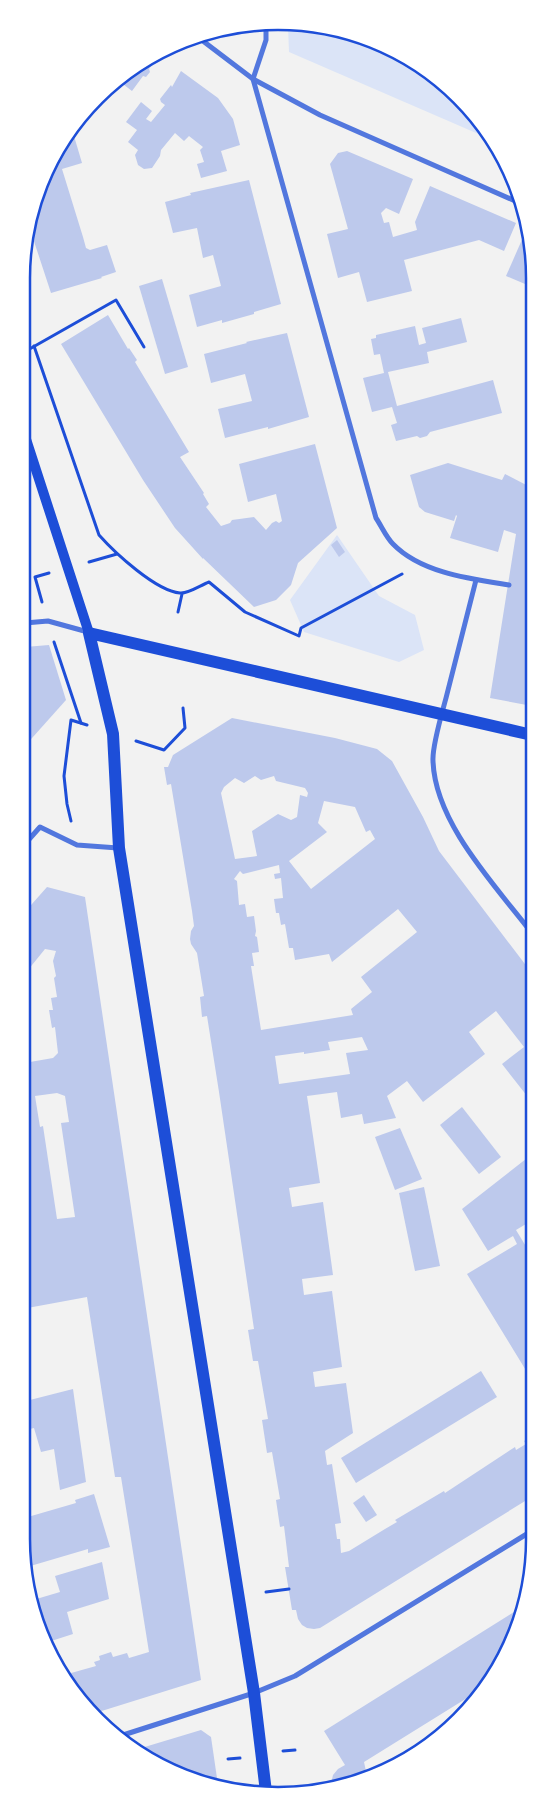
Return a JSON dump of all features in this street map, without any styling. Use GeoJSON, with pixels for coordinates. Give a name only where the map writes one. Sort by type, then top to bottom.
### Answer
{"type":"FeatureCollection","features":[{"type":"Feature","properties":{"kind":"main road"},"geometry":{"type":"LineString","coordinates":[[30,449],[90,633],[113,734],[119,848],[254,1693],[265,1786]]}},
{"type":"Feature","properties":{"kind":"main road"},"geometry":{"type":"LineString","coordinates":[[90,633],[526,734]]}},
{"type":"Feature","properties":{"kind":"street"},"geometry":{"type":"LineString","coordinates":[[266,31],[266,40],[253,79],[376,518],[393,544],[420,565],[476,580],[509,585]]}},
{"type":"Feature","properties":{"kind":"street"},"geometry":{"type":"LineString","coordinates":[[203,41],[253,79],[320,115],[514,200]]}},
{"type":"Feature","properties":{"kind":"street"},"geometry":{"type":"LineString","coordinates":[[476,580],[441,714],[432,759],[434,775],[449,818],[461,840],[526,926]]}},
{"type":"Feature","properties":{"kind":"street"},"geometry":{"type":"LineString","coordinates":[[30,623],[48,622],[90,633]]}},
{"type":"Feature","properties":{"kind":"street"},"geometry":{"type":"LineString","coordinates":[[30,838],[40,827],[77,845],[119,848]]}},
{"type":"Feature","properties":{"kind":"street"},"geometry":{"type":"LineString","coordinates":[[125,1734],[254,1693],[296,1676],[526,1535]]}},
{"type":"Feature","properties":{"kind":"path"},"geometry":{"type":"LineString","coordinates":[[30,348],[116,300],[144,347]]}},
{"type":"Feature","properties":{"kind":"path"},"geometry":{"type":"LineString","coordinates":[[34,346],[99,535],[117,554],[164,589],[182,594],[209,582],[245,612],[299,636],[301,628],[382,585]]}},
{"type":"Feature","properties":{"kind":"path"},"geometry":{"type":"LineString","coordinates":[[81,723],[34,577],[117,554]]}},
{"type":"Feature","properties":{"kind":"path"},"geometry":{"type":"LineString","coordinates":[[178,612],[182,594]]}},
{"type":"Feature","properties":{"kind":"path"},"geometry":{"type":"LineString","coordinates":[[77,845],[67,804],[64,776],[71,720],[164,750],[185,728],[183,708]]}},
{"type":"Feature","properties":{"kind":"path"},"geometry":{"type":"LineString","coordinates":[[266,1592],[289,1589]]}},
{"type":"Feature","properties":{"kind":"shaded area"},"geometry":{"type":"Polygon","coordinates":[[[288,31],[310,32],[342,38],[373,49],[402,63],[429,81],[464,114],[480,135],[289,52],[288,31]]]}},
{"type":"Feature","properties":{"kind":"shaded area"},"geometry":{"type":"Polygon","coordinates":[[[337,535],[379,596],[415,615],[424,650],[399,662],[304,632],[290,600],[337,535]]]}},
{"type":"Feature","properties":{"kind":"building"},"geometry":{"type":"Polygon","coordinates":[[[153,64],[149,69],[150,72],[146,77],[143,76],[132,91],[123,84],[153,64]]]}},
{"type":"Feature","properties":{"kind":"building"},"geometry":{"type":"Polygon","coordinates":[[[181,71],[218,98],[233,119],[240,145],[221,151],[227,171],[201,178],[197,164],[204,162],[200,150],[203,147],[189,136],[184,141],[175,133],[161,150],[160,156],[152,168],[144,169],[138,165],[135,155],[138,150],[128,142],[137,130],[126,122],[141,102],[152,111],[146,119],[151,122],[165,105],[160,99],[171,85],[172,87],[181,71]]]}},
{"type":"Feature","properties":{"kind":"building"},"geometry":{"type":"Polygon","coordinates":[[[74,137],[82,163],[62,169],[86,248],[90,250],[107,245],[116,272],[51,293],[33,239],[38,214],[49,183],[63,154],[74,137]]]}},
{"type":"Feature","properties":{"kind":"building"},"geometry":{"type":"Polygon","coordinates":[[[347,151],[413,179],[399,214],[386,208],[381,213],[384,223],[389,222],[393,237],[417,230],[415,222],[430,186],[516,223],[504,251],[479,240],[404,260],[412,291],[367,302],[359,272],[338,278],[327,234],[348,229],[330,164],[338,153],[347,151]]]}},
{"type":"Feature","properties":{"kind":"building"},"geometry":{"type":"Polygon","coordinates":[[[249,180],[281,304],[222,323],[222,320],[197,327],[189,295],[221,286],[213,255],[203,258],[197,228],[173,233],[165,202],[191,195],[190,193],[249,180]]]}},
{"type":"Feature","properties":{"kind":"building"},"geometry":{"type":"Polygon","coordinates":[[[523,238],[526,284],[506,276],[523,238]]]}},
{"type":"Feature","properties":{"kind":"building"},"geometry":{"type":"Polygon","coordinates":[[[162,279],[188,367],[165,374],[139,286],[162,279]]]}},
{"type":"Feature","properties":{"kind":"building"},"geometry":{"type":"Polygon","coordinates":[[[108,315],[128,349],[137,360],[135,362],[189,452],[180,457],[204,493],[209,504],[206,507],[221,526],[230,523],[232,520],[254,517],[266,530],[272,523],[282,521],[276,494],[248,502],[239,464],[315,444],[337,528],[298,563],[291,585],[276,600],[254,607],[203,559],[175,528],[143,480],[61,344],[108,315]]]}},
{"type":"Feature","properties":{"kind":"building"},"geometry":{"type":"Polygon","coordinates":[[[461,318],[467,342],[427,352],[429,363],[388,372],[397,406],[493,380],[502,413],[430,432],[427,436],[420,438],[417,436],[396,441],[391,425],[397,423],[392,407],[372,412],[363,378],[384,373],[380,354],[374,355],[371,339],[376,338],[376,335],[415,326],[419,345],[426,343],[422,328],[461,318]]]}},
{"type":"Feature","properties":{"kind":"building"},"geometry":{"type":"Polygon","coordinates":[[[287,333],[309,417],[268,429],[268,427],[225,438],[218,409],[252,401],[245,374],[211,383],[204,354],[287,333]]]}},
{"type":"Feature","properties":{"kind":"building"},"geometry":{"type":"Polygon","coordinates":[[[448,463],[502,480],[505,474],[526,485],[526,705],[490,698],[516,534],[504,530],[498,552],[450,538],[457,516],[454,521],[425,512],[419,507],[410,475],[448,463]]]}},
{"type":"Feature","properties":{"kind":"building"},"geometry":{"type":"Polygon","coordinates":[[[337,540],[345,552],[339,557],[331,545],[337,540]]]}},
{"type":"Feature","properties":{"kind":"building"},"geometry":{"type":"Polygon","coordinates":[[[49,645],[66,700],[30,740],[30,647],[49,645]]]}},
{"type":"Feature","properties":{"kind":"building"},"geometry":{"type":"Polygon","coordinates":[[[232,718],[335,738],[377,749],[392,761],[423,817],[439,851],[526,965],[526,1095],[502,1064],[524,1047],[496,1011],[469,1032],[485,1054],[423,1102],[407,1081],[387,1096],[396,1118],[364,1124],[362,1114],[341,1118],[337,1092],[307,1096],[320,1183],[289,1188],[292,1207],[323,1202],[333,1275],[302,1279],[304,1295],[332,1291],[342,1367],[313,1372],[315,1387],[346,1383],[353,1433],[325,1451],[327,1465],[332,1464],[341,1523],[335,1524],[337,1539],[340,1539],[341,1553],[349,1551],[397,1522],[395,1520],[444,1491],[445,1493],[515,1447],[516,1450],[526,1444],[526,1500],[320,1628],[307,1628],[302,1625],[296,1610],[292,1610],[285,1567],[289,1567],[284,1526],[280,1527],[276,1500],[280,1499],[272,1452],[267,1453],[262,1420],[268,1419],[258,1361],[253,1361],[248,1330],[254,1329],[207,1016],[202,1017],[200,997],[204,996],[197,953],[190,939],[194,926],[171,784],[167,785],[164,767],[168,767],[173,755],[232,718]],[[255,776],[244,783],[235,778],[224,787],[221,793],[235,859],[257,856],[252,831],[278,814],[291,820],[297,817],[300,795],[307,797],[308,793],[305,788],[276,781],[274,776],[261,780],[255,776]],[[324,801],[318,823],[327,832],[289,861],[311,889],[375,839],[370,830],[366,832],[355,807],[324,801]],[[279,865],[243,874],[240,871],[234,879],[237,881],[239,905],[245,904],[247,917],[254,916],[255,936],[257,937],[259,952],[252,953],[254,966],[251,966],[261,1030],[353,1015],[351,1009],[372,992],[361,977],[417,932],[398,909],[332,962],[329,954],[295,960],[293,948],[289,948],[285,924],[281,925],[279,913],[276,913],[274,899],[283,898],[281,878],[275,879],[274,874],[280,873],[279,865]],[[362,1037],[328,1042],[330,1050],[275,1056],[279,1084],[350,1074],[346,1053],[368,1050],[362,1037]]]}},
{"type":"Feature","properties":{"kind":"building"},"geometry":{"type":"Polygon","coordinates":[[[47,887],[85,897],[201,1680],[100,1711],[81,1690],[70,1673],[96,1666],[94,1662],[100,1660],[99,1656],[111,1652],[113,1657],[127,1653],[129,1658],[149,1652],[121,1477],[115,1477],[87,1297],[30,1308],[30,1062],[53,1058],[58,1053],[55,1027],[52,1028],[49,1010],[53,1010],[51,998],[57,997],[53,961],[56,951],[45,949],[30,968],[30,906],[47,887]],[[57,1093],[35,1096],[40,1127],[43,1126],[57,1219],[75,1217],[61,1123],[69,1122],[65,1096],[57,1093]]]}},
{"type":"Feature","properties":{"kind":"building"},"geometry":{"type":"Polygon","coordinates":[[[462,1107],[501,1157],[479,1174],[440,1125],[462,1107]]]}},
{"type":"Feature","properties":{"kind":"building"},"geometry":{"type":"Polygon","coordinates":[[[400,1128],[422,1179],[395,1190],[375,1137],[400,1128]]]}},
{"type":"Feature","properties":{"kind":"building"},"geometry":{"type":"Polygon","coordinates":[[[526,1159],[526,1224],[516,1230],[526,1246],[526,1370],[467,1274],[517,1244],[513,1236],[488,1251],[462,1209],[526,1159]]]}},
{"type":"Feature","properties":{"kind":"building"},"geometry":{"type":"Polygon","coordinates":[[[424,1187],[440,1266],[415,1271],[399,1193],[424,1187]]]}},
{"type":"Feature","properties":{"kind":"building"},"geometry":{"type":"Polygon","coordinates":[[[481,1371],[497,1397],[356,1483],[341,1458],[481,1371]]]}},
{"type":"Feature","properties":{"kind":"building"},"geometry":{"type":"Polygon","coordinates":[[[73,1389],[86,1482],[60,1490],[54,1449],[41,1452],[34,1428],[30,1429],[30,1400],[73,1389]]]}},
{"type":"Feature","properties":{"kind":"building"},"geometry":{"type":"Polygon","coordinates":[[[94,1494],[110,1547],[88,1553],[88,1549],[32,1566],[30,1516],[76,1503],[75,1500],[94,1494]]]}},
{"type":"Feature","properties":{"kind":"building"},"geometry":{"type":"Polygon","coordinates":[[[364,1495],[377,1515],[366,1522],[353,1503],[364,1495]]]}},
{"type":"Feature","properties":{"kind":"building"},"geometry":{"type":"Polygon","coordinates":[[[102,1562],[109,1599],[67,1612],[73,1634],[52,1641],[37,1599],[60,1592],[55,1576],[102,1562]]]}},
{"type":"Feature","properties":{"kind":"building"},"geometry":{"type":"Polygon","coordinates":[[[515,1611],[493,1663],[470,1696],[364,1762],[366,1771],[332,1781],[333,1775],[338,1769],[345,1765],[324,1731],[515,1611]]]}},
{"type":"Feature","properties":{"kind":"building"},"geometry":{"type":"Polygon","coordinates":[[[201,1730],[211,1737],[217,1780],[183,1768],[144,1747],[201,1730]]]}}]}
